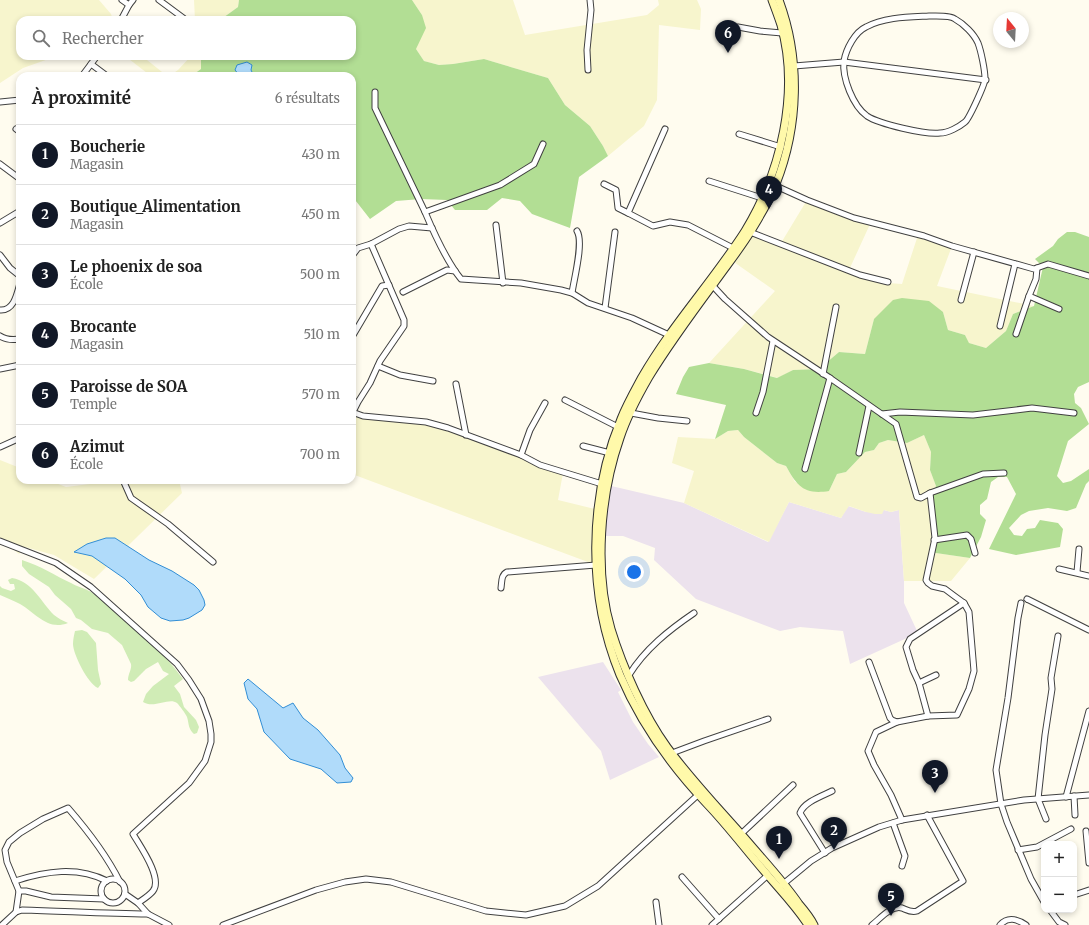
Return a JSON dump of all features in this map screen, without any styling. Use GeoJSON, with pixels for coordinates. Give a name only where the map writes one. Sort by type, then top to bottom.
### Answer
{"type":"FeatureCollection","features":[{"type":"Feature","properties":{"kind":"main road"},"geometry":{"type":"LineString","coordinates":[[772,0],[781,25],[787,67],[788,100],[781,147],[769,186],[745,230],[669,335],[643,375],[627,406],[621,428],[610,453],[602,484],[598,516],[596,565],[606,630],[620,673],[640,716],[662,750],[741,834],[814,925]]}},
{"type":"Feature","properties":{"kind":"main road"},"geometry":{"type":"LineString","coordinates":[[779,0],[787,21],[794,66],[795,101],[788,148],[776,186],[750,232],[673,340],[648,378],[631,413],[621,428],[620,438],[607,485],[602,523],[601,565],[611,629],[629,675],[647,714],[708,804],[768,875],[781,885],[808,925]]}},
{"type":"Feature","properties":{"kind":"street"},"geometry":{"type":"LineString","coordinates":[[122,0],[129,5]]}},
{"type":"Feature","properties":{"kind":"street"},"geometry":{"type":"LineString","coordinates":[[123,16],[133,0]]}},
{"type":"Feature","properties":{"kind":"street"},"geometry":{"type":"LineString","coordinates":[[159,0],[181,16]]}},
{"type":"Feature","properties":{"kind":"street"},"geometry":{"type":"LineString","coordinates":[[588,70],[587,50],[591,10],[590,0]]}},
{"type":"Feature","properties":{"kind":"street"},"geometry":{"type":"LineString","coordinates":[[929,16],[954,18],[969,31],[978,43],[986,80],[965,123],[940,134],[920,132],[878,121],[867,116],[859,108],[852,96],[847,83],[844,62],[849,46],[856,35],[865,27],[877,22],[929,16]]}},
{"type":"Feature","properties":{"kind":"street"},"geometry":{"type":"LineString","coordinates":[[738,27],[782,33]]}},
{"type":"Feature","properties":{"kind":"street"},"geometry":{"type":"LineString","coordinates":[[85,72],[94,60]]}},
{"type":"Feature","properties":{"kind":"street"},"geometry":{"type":"LineString","coordinates":[[794,66],[844,62],[986,80]]}},
{"type":"Feature","properties":{"kind":"street"},"geometry":{"type":"LineString","coordinates":[[91,64],[102,72]]}},
{"type":"Feature","properties":{"kind":"street"},"geometry":{"type":"LineString","coordinates":[[375,92],[375,108],[413,189],[426,212],[432,228],[455,271],[461,279],[549,287],[572,293],[588,303],[605,308],[669,335]]}},
{"type":"Feature","properties":{"kind":"street"},"geometry":{"type":"LineString","coordinates":[[0,102],[16,100]]}},
{"type":"Feature","properties":{"kind":"street"},"geometry":{"type":"LineString","coordinates":[[628,213],[665,129]]}},
{"type":"Feature","properties":{"kind":"street"},"geometry":{"type":"LineString","coordinates":[[738,134],[781,147]]}},
{"type":"Feature","properties":{"kind":"street"},"geometry":{"type":"LineString","coordinates":[[426,212],[500,185],[534,164],[543,144]]}},
{"type":"Feature","properties":{"kind":"street"},"geometry":{"type":"LineString","coordinates":[[0,164],[16,176]]}},
{"type":"Feature","properties":{"kind":"street"},"geometry":{"type":"LineString","coordinates":[[709,181],[762,198]]}},
{"type":"Feature","properties":{"kind":"street"},"geometry":{"type":"LineString","coordinates":[[604,184],[616,190],[618,208],[653,226],[670,222],[688,225],[733,248]]}},
{"type":"Feature","properties":{"kind":"street"},"geometry":{"type":"LineString","coordinates":[[776,186],[854,218],[924,236],[952,246],[1034,269],[1048,264],[1089,276]]}},
{"type":"Feature","properties":{"kind":"street"},"geometry":{"type":"LineString","coordinates":[[0,223],[16,213]]}},
{"type":"Feature","properties":{"kind":"street"},"geometry":{"type":"LineString","coordinates":[[356,251],[358,248],[371,244],[399,229],[409,226],[432,228]]}},
{"type":"Feature","properties":{"kind":"street"},"geometry":{"type":"LineString","coordinates":[[496,226],[503,283]]}},
{"type":"Feature","properties":{"kind":"street"},"geometry":{"type":"LineString","coordinates":[[572,293],[580,243],[577,231]]}},
{"type":"Feature","properties":{"kind":"street"},"geometry":{"type":"LineString","coordinates":[[605,308],[615,232]]}},
{"type":"Feature","properties":{"kind":"street"},"geometry":{"type":"LineString","coordinates":[[750,232],[860,275],[888,282]]}},
{"type":"Feature","properties":{"kind":"street"},"geometry":{"type":"LineString","coordinates":[[356,405],[370,383],[387,350],[404,326],[404,320],[371,244]]}},
{"type":"Feature","properties":{"kind":"street"},"geometry":{"type":"LineString","coordinates":[[961,300],[974,252]]}},
{"type":"Feature","properties":{"kind":"street"},"geometry":{"type":"LineString","coordinates":[[0,255],[10,268],[16,273]]}},
{"type":"Feature","properties":{"kind":"street"},"geometry":{"type":"LineString","coordinates":[[1000,326],[1015,264]]}},
{"type":"Feature","properties":{"kind":"street"},"geometry":{"type":"LineString","coordinates":[[1016,334],[1036,279],[1037,268]]}},
{"type":"Feature","properties":{"kind":"street"},"geometry":{"type":"LineString","coordinates":[[403,292],[447,270],[455,271]]}},
{"type":"Feature","properties":{"kind":"street"},"geometry":{"type":"LineString","coordinates":[[356,330],[379,290],[382,286],[389,285]]}},
{"type":"Feature","properties":{"kind":"street"},"geometry":{"type":"LineString","coordinates":[[712,285],[725,299],[773,341],[892,420],[898,427],[907,466],[917,497],[921,498],[930,493],[983,474],[1004,473]]}},
{"type":"Feature","properties":{"kind":"street"},"geometry":{"type":"LineString","coordinates":[[0,310],[8,309],[12,306],[16,294]]}},
{"type":"Feature","properties":{"kind":"street"},"geometry":{"type":"LineString","coordinates":[[1029,296],[1059,309]]}},
{"type":"Feature","properties":{"kind":"street"},"geometry":{"type":"LineString","coordinates":[[823,374],[836,307]]}},
{"type":"Feature","properties":{"kind":"street"},"geometry":{"type":"LineString","coordinates":[[0,336],[4,339],[16,339]]}},
{"type":"Feature","properties":{"kind":"street"},"geometry":{"type":"LineString","coordinates":[[756,413],[773,341]]}},
{"type":"Feature","properties":{"kind":"street"},"geometry":{"type":"LineString","coordinates":[[0,369],[16,366]]}},
{"type":"Feature","properties":{"kind":"street"},"geometry":{"type":"LineString","coordinates":[[378,366],[400,375],[433,381]]}},
{"type":"Feature","properties":{"kind":"street"},"geometry":{"type":"LineString","coordinates":[[805,469],[830,378]]}},
{"type":"Feature","properties":{"kind":"street"},"geometry":{"type":"LineString","coordinates":[[456,384],[466,435]]}},
{"type":"Feature","properties":{"kind":"street"},"geometry":{"type":"LineString","coordinates":[[565,400],[621,428]]}},
{"type":"Feature","properties":{"kind":"street"},"geometry":{"type":"LineString","coordinates":[[521,455],[530,430],[545,403]]}},
{"type":"Feature","properties":{"kind":"street"},"geometry":{"type":"LineString","coordinates":[[859,453],[869,406]]}},
{"type":"Feature","properties":{"kind":"street"},"geometry":{"type":"LineString","coordinates":[[882,414],[900,412],[973,415],[1032,408],[1074,413]]}},
{"type":"Feature","properties":{"kind":"street"},"geometry":{"type":"LineString","coordinates":[[356,413],[363,416],[426,422],[448,428],[521,455],[540,465],[602,484]]}},
{"type":"Feature","properties":{"kind":"street"},"geometry":{"type":"LineString","coordinates":[[631,413],[687,421]]}},
{"type":"Feature","properties":{"kind":"street"},"geometry":{"type":"LineString","coordinates":[[0,447],[16,440]]}},
{"type":"Feature","properties":{"kind":"street"},"geometry":{"type":"LineString","coordinates":[[583,446],[610,453]]}},
{"type":"Feature","properties":{"kind":"street"},"geometry":{"type":"LineString","coordinates":[[125,484],[130,498],[168,524],[213,562]]}},
{"type":"Feature","properties":{"kind":"street"},"geometry":{"type":"LineString","coordinates":[[902,820],[892,796],[874,765],[868,751],[876,732],[897,722],[928,716],[957,715],[969,690],[974,671],[969,612],[964,603],[945,589],[932,586],[927,582],[926,577],[934,540],[930,493]]}},
{"type":"Feature","properties":{"kind":"street"},"geometry":{"type":"LineString","coordinates":[[934,540],[967,535],[971,538],[975,553]]}},
{"type":"Feature","properties":{"kind":"street"},"geometry":{"type":"LineString","coordinates":[[0,541],[56,563],[91,587],[177,664],[195,689],[205,710],[209,721],[211,742],[209,751],[200,770],[190,783],[133,834],[147,856],[156,881],[153,891],[138,903]]}},
{"type":"Feature","properties":{"kind":"street"},"geometry":{"type":"LineString","coordinates":[[1077,572],[1079,549]]}},
{"type":"Feature","properties":{"kind":"street"},"geometry":{"type":"LineString","coordinates":[[501,588],[502,578],[507,572],[596,565]]}},
{"type":"Feature","properties":{"kind":"street"},"geometry":{"type":"LineString","coordinates":[[1059,569],[1089,576]]}},
{"type":"Feature","properties":{"kind":"street"},"geometry":{"type":"LineString","coordinates":[[1027,599],[1089,630]]}},
{"type":"Feature","properties":{"kind":"street"},"geometry":{"type":"LineString","coordinates":[[928,716],[906,646],[910,639],[964,603]]}},
{"type":"Feature","properties":{"kind":"street"},"geometry":{"type":"LineString","coordinates":[[1021,603],[1008,698],[996,770],[1001,804],[1018,850],[1041,897]]}},
{"type":"Feature","properties":{"kind":"street"},"geometry":{"type":"LineString","coordinates":[[629,675],[638,660],[654,644],[675,626],[694,613]]}},
{"type":"Feature","properties":{"kind":"street"},"geometry":{"type":"LineString","coordinates":[[1046,819],[1038,799],[1058,636]]}},
{"type":"Feature","properties":{"kind":"street"},"geometry":{"type":"LineString","coordinates":[[869,662],[890,718],[897,722]]}},
{"type":"Feature","properties":{"kind":"street"},"geometry":{"type":"LineString","coordinates":[[918,683],[936,675]]}},
{"type":"Feature","properties":{"kind":"street"},"geometry":{"type":"LineString","coordinates":[[1066,797],[1089,711]]}},
{"type":"Feature","properties":{"kind":"street"},"geometry":{"type":"LineString","coordinates":[[672,753],[768,719]]}},
{"type":"Feature","properties":{"kind":"street"},"geometry":{"type":"LineString","coordinates":[[741,834],[793,785]]}},
{"type":"Feature","properties":{"kind":"street"},"geometry":{"type":"LineString","coordinates":[[825,853],[800,813],[801,810],[812,801],[832,791]]}},
{"type":"Feature","properties":{"kind":"street"},"geometry":{"type":"LineString","coordinates":[[223,925],[316,890],[345,882],[366,879],[393,882],[486,911],[526,915],[565,906],[598,886],[701,793]]}},
{"type":"Feature","properties":{"kind":"street"},"geometry":{"type":"LineString","coordinates":[[781,885],[811,861],[825,853],[879,827],[902,820],[1038,799],[1089,795]]}},
{"type":"Feature","properties":{"kind":"street"},"geometry":{"type":"LineString","coordinates":[[1074,796],[1075,815]]}},
{"type":"Feature","properties":{"kind":"street"},"geometry":{"type":"LineString","coordinates":[[16,912],[19,891],[7,862],[5,850],[9,842],[20,833],[68,808],[111,863],[125,890],[125,894],[123,898],[116,903],[107,902],[104,899],[51,897],[26,891],[19,891]]}},
{"type":"Feature","properties":{"kind":"street"},"geometry":{"type":"LineString","coordinates":[[872,925],[888,912],[896,908],[912,912],[917,911],[963,881],[927,815]]}},
{"type":"Feature","properties":{"kind":"street"},"geometry":{"type":"LineString","coordinates":[[893,823],[905,856],[902,866]]}},
{"type":"Feature","properties":{"kind":"street"},"geometry":{"type":"LineString","coordinates":[[1018,850],[1037,847],[1071,829]]}},
{"type":"Feature","properties":{"kind":"street"},"geometry":{"type":"LineString","coordinates":[[1086,832],[1089,863]]}},
{"type":"Feature","properties":{"kind":"street"},"geometry":{"type":"LineString","coordinates":[[15,881],[34,874],[69,871],[89,874],[107,881]]}},
{"type":"Feature","properties":{"kind":"street"},"geometry":{"type":"LineString","coordinates":[[712,925],[768,875]]}},
{"type":"Feature","properties":{"kind":"street"},"geometry":{"type":"LineString","coordinates":[[682,877],[719,918]]}},
{"type":"Feature","properties":{"kind":"street"},"geometry":{"type":"LineString","coordinates":[[104,899],[101,889],[103,884],[114,879],[120,882]]}},
{"type":"Feature","properties":{"kind":"street"},"geometry":{"type":"LineString","coordinates":[[1077,894],[1089,890]]}},
{"type":"Feature","properties":{"kind":"street"},"geometry":{"type":"LineString","coordinates":[[125,894],[138,903],[148,914],[169,925]]}},
{"type":"Feature","properties":{"kind":"street"},"geometry":{"type":"LineString","coordinates":[[656,902],[658,925]]}},
{"type":"Feature","properties":{"kind":"street"},"geometry":{"type":"LineString","coordinates":[[2,925],[16,912],[22,910],[148,914]]}},
{"type":"Feature","properties":{"kind":"street"},"geometry":{"type":"LineString","coordinates":[[1052,913],[1058,923],[1065,925]]}},
{"type":"Feature","properties":{"kind":"street"},"geometry":{"type":"LineString","coordinates":[[1000,925],[1008,920],[1015,919],[1026,925]]}},
{"type":"Feature","properties":{"kind":"shaded area"},"geometry":{"type":"Polygon","coordinates":[[[0,0],[99,0],[111,14],[112,16],[16,16],[16,60],[46,60],[23,68],[0,83],[0,0]]]}},
{"type":"Feature","properties":{"kind":"shaded area"},"geometry":{"type":"Polygon","coordinates":[[[194,0],[239,0],[238,7],[226,16],[195,16],[194,0]]]}},
{"type":"Feature","properties":{"kind":"shaded area"},"geometry":{"type":"Polygon","coordinates":[[[412,0],[513,0],[525,35],[647,15],[659,5],[658,0],[697,0],[701,9],[700,30],[659,25],[657,100],[644,126],[608,156],[590,126],[565,105],[548,78],[484,59],[439,65],[424,61],[416,49],[422,15],[412,0]]]}},
{"type":"Feature","properties":{"kind":"shaded area"},"geometry":{"type":"Polygon","coordinates":[[[130,60],[147,60],[162,72],[146,72],[130,60]]]}},
{"type":"Feature","properties":{"kind":"shaded area"},"geometry":{"type":"Polygon","coordinates":[[[187,60],[201,60],[201,69],[197,72],[175,72],[187,60]]]}},
{"type":"Feature","properties":{"kind":"shaded area"},"geometry":{"type":"Polygon","coordinates":[[[807,200],[871,222],[849,270],[888,283],[902,284],[919,232],[952,246],[937,286],[1034,306],[1013,314],[1006,331],[986,348],[969,343],[965,335],[948,330],[943,312],[874,319],[865,354],[839,352],[819,369],[793,370],[778,378],[744,369],[709,363],[775,291],[731,260],[750,232],[781,243],[807,200]]]}},
{"type":"Feature","properties":{"kind":"shaded area"},"geometry":{"type":"Polygon","coordinates":[[[356,413],[363,416],[426,422],[563,473],[558,500],[603,511],[596,565],[356,475],[356,413]]]}},
{"type":"Feature","properties":{"kind":"shaded area"},"geometry":{"type":"Polygon","coordinates":[[[738,430],[744,437],[777,463],[786,466],[795,482],[829,491],[837,474],[846,472],[865,452],[874,450],[879,443],[888,440],[907,443],[924,435],[931,452],[930,470],[936,486],[929,503],[938,536],[929,552],[970,558],[951,581],[904,581],[899,510],[891,512],[884,510],[882,514],[875,514],[849,506],[841,518],[789,502],[769,542],[684,503],[694,471],[672,463],[678,437],[715,439],[728,431],[738,430]]]}},
{"type":"Feature","properties":{"kind":"shaded area"},"geometry":{"type":"Polygon","coordinates":[[[0,460],[16,466],[16,484],[58,484],[66,487],[90,484],[180,484],[182,493],[94,579],[54,555],[25,547],[19,554],[0,539],[0,460]]]}},
{"type":"Feature","properties":{"kind":"shaded area"},"geometry":{"type":"Polygon","coordinates":[[[607,485],[684,503],[768,542],[789,502],[841,518],[848,506],[866,512],[884,510],[891,512],[899,510],[904,603],[918,633],[850,664],[843,631],[800,627],[780,631],[696,599],[654,560],[655,548],[623,536],[602,536],[607,485]]]}},
{"type":"Feature","properties":{"kind":"shaded area"},"geometry":{"type":"Polygon","coordinates":[[[603,662],[621,690],[618,692],[633,722],[659,757],[610,780],[601,751],[538,677],[603,662]]]}},
{"type":"Feature","properties":{"kind":"green space"},"geometry":{"type":"Polygon","coordinates":[[[239,0],[412,0],[422,15],[426,28],[416,49],[424,61],[439,65],[484,59],[548,78],[565,105],[590,126],[608,156],[579,177],[570,228],[532,214],[520,201],[502,198],[487,210],[455,210],[447,200],[421,199],[396,201],[370,219],[356,201],[356,72],[197,72],[201,69],[201,60],[356,60],[356,16],[226,16],[238,7],[239,0]]]}},
{"type":"Feature","properties":{"kind":"green space"},"geometry":{"type":"Polygon","coordinates":[[[1067,232],[1075,232],[1089,237],[1089,382],[1078,387],[1074,394],[1075,403],[1081,408],[1089,424],[1068,441],[1057,476],[1063,483],[1071,481],[1089,469],[1089,481],[1086,484],[1076,508],[1067,511],[1048,508],[1029,511],[1021,515],[1009,528],[1014,535],[1022,536],[1027,529],[1035,528],[1040,520],[1058,523],[1063,529],[1060,547],[1016,555],[989,549],[1016,494],[1007,477],[998,477],[991,482],[987,499],[980,505],[980,514],[986,520],[981,537],[970,558],[929,552],[938,536],[929,503],[936,486],[930,470],[931,452],[924,435],[907,443],[888,440],[879,443],[874,450],[865,452],[846,472],[837,474],[829,491],[813,492],[802,488],[786,466],[777,463],[744,437],[738,430],[728,431],[715,439],[726,405],[676,394],[689,367],[709,363],[744,369],[777,378],[793,370],[819,369],[839,352],[865,354],[874,319],[893,300],[902,298],[929,301],[943,312],[948,330],[965,335],[969,343],[986,348],[1006,331],[1013,314],[1034,306],[1043,267],[1035,259],[1053,246],[1058,239],[1067,232]]]}},
{"type":"Feature","properties":{"kind":"green space"},"geometry":{"type":"Polygon","coordinates":[[[22,560],[91,592],[117,611],[141,632],[163,654],[183,679],[174,686],[180,694],[184,707],[196,720],[199,727],[197,733],[194,734],[191,730],[187,717],[177,703],[170,701],[147,704],[143,702],[146,694],[153,686],[169,674],[163,671],[158,662],[146,669],[134,681],[131,682],[128,680],[131,664],[122,645],[108,633],[92,629],[76,618],[71,609],[55,595],[49,587],[29,574],[22,566],[22,560]]]}},
{"type":"Feature","properties":{"kind":"green space"},"geometry":{"type":"Polygon","coordinates":[[[12,578],[25,583],[36,593],[54,615],[68,623],[54,625],[48,623],[20,604],[0,595],[0,586],[11,591],[15,589],[14,584],[10,584],[8,580],[12,578]]]}},
{"type":"Feature","properties":{"kind":"green space"},"geometry":{"type":"Polygon","coordinates":[[[82,630],[87,632],[96,643],[98,670],[101,684],[98,688],[86,675],[78,661],[74,649],[73,642],[75,631],[82,630]]]}},
{"type":"Feature","properties":{"kind":"water"},"geometry":{"type":"Polygon","coordinates":[[[247,62],[252,65],[252,72],[237,72],[235,70],[237,65],[247,62]]]}},
{"type":"Feature","properties":{"kind":"water"},"geometry":{"type":"Polygon","coordinates":[[[106,538],[115,538],[149,560],[172,571],[194,585],[199,590],[204,600],[205,605],[202,610],[183,620],[170,621],[161,618],[148,607],[141,595],[125,579],[92,556],[74,552],[87,544],[106,538]]]}},
{"type":"Feature","properties":{"kind":"water"},"geometry":{"type":"Polygon","coordinates":[[[248,679],[283,708],[293,703],[303,718],[318,730],[340,755],[345,768],[353,778],[351,782],[337,783],[321,769],[290,759],[264,732],[257,709],[248,699],[244,683],[248,679]]]}},
{"type":"Feature","properties":{"kind":"place","name":"Azimut"},"geometry":{"type":"Point","coordinates":[728,53]}},
{"type":"Feature","properties":{"kind":"place","name":"Brocante"},"geometry":{"type":"Point","coordinates":[769,209]}},
{"type":"Feature","properties":{"kind":"place","name":"Le phoenix de soa"},"geometry":{"type":"Point","coordinates":[935,793]}},
{"type":"Feature","properties":{"kind":"place","name":"Boutique_Alimentation"},"geometry":{"type":"Point","coordinates":[834,850]}},
{"type":"Feature","properties":{"kind":"place","name":"Boucherie"},"geometry":{"type":"Point","coordinates":[779,859]}},
{"type":"Feature","properties":{"kind":"place","name":"Paroisse de SOA"},"geometry":{"type":"Point","coordinates":[891,916]}}]}
